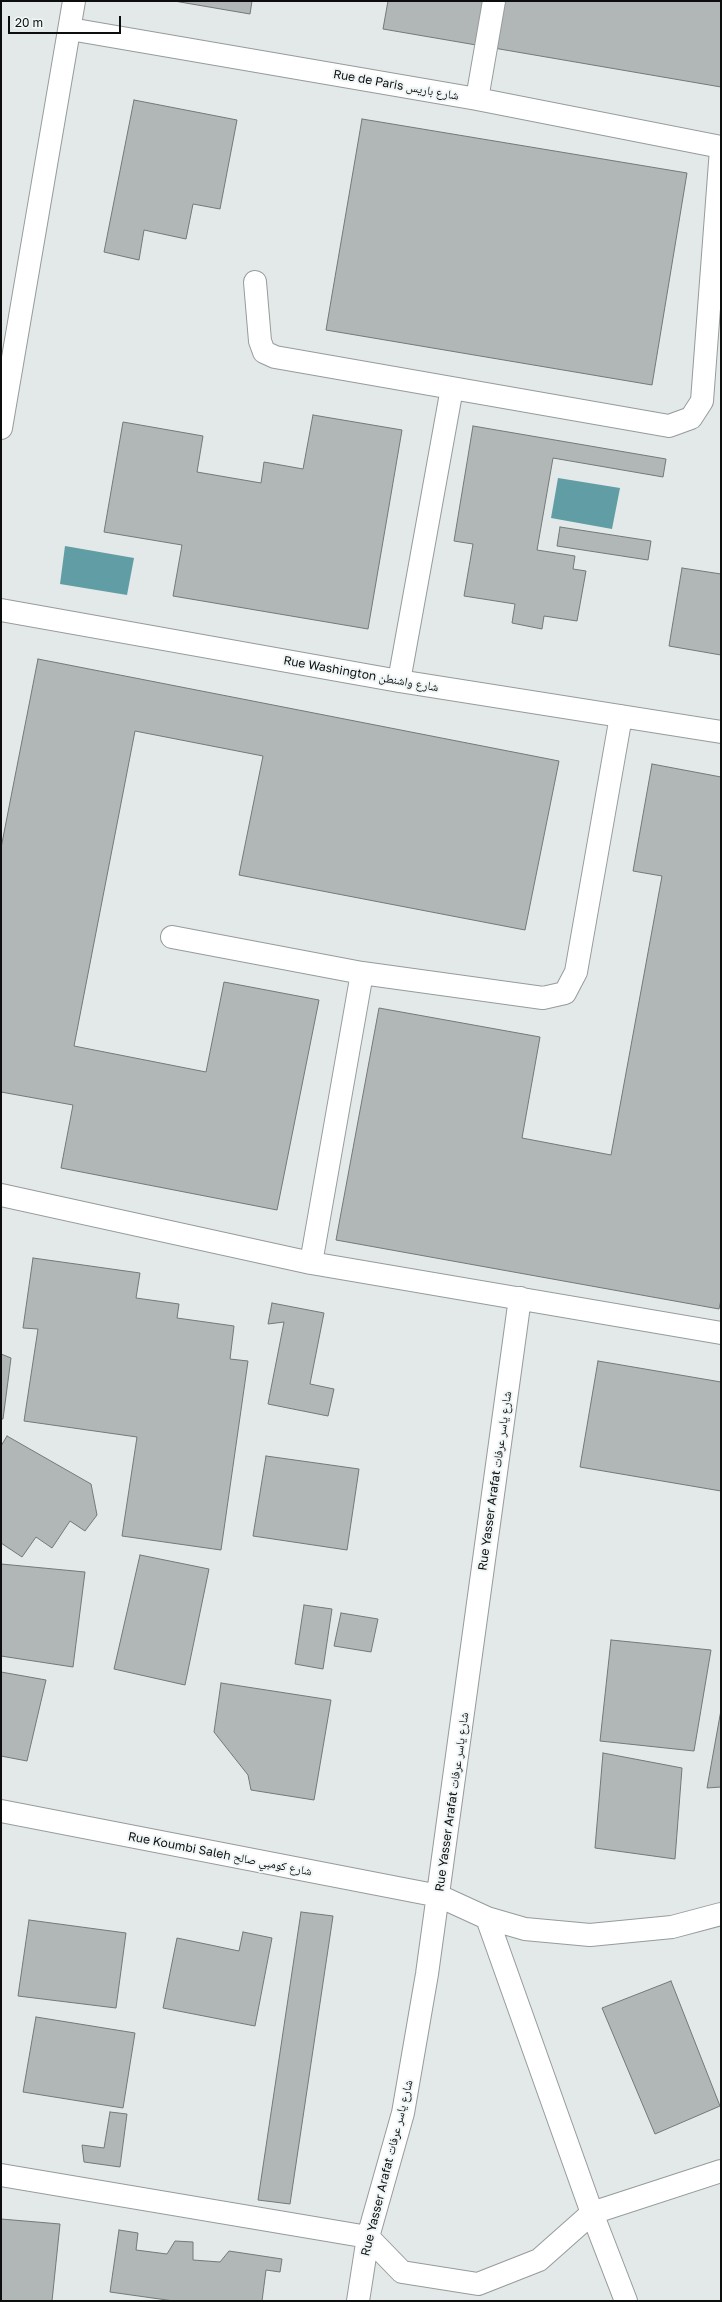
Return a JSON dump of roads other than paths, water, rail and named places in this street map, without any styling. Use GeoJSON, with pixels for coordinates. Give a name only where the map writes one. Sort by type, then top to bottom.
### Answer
{"type":"FeatureCollection","features":[{"type":"Feature","properties":{"kind":"street"},"geometry":{"type":"LineString","coordinates":[[1,428],[74,1]]}},
{"type":"Feature","properties":{"kind":"street"},"geometry":{"type":"LineString","coordinates":[[477,99],[494,1]]}},
{"type":"Feature","properties":{"kind":"street","name":"Rue de Paris شارع باريس"},"geometry":{"type":"LineString","coordinates":[[70,29],[477,99],[721,148]]}},
{"type":"Feature","properties":{"kind":"street"},"geometry":{"type":"LineString","coordinates":[[255,282],[260,341],[264,352],[275,357],[669,426],[691,418],[702,401],[721,148]]}},
{"type":"Feature","properties":{"kind":"street"},"geometry":{"type":"LineString","coordinates":[[399,681],[452,388]]}},
{"type":"Feature","properties":{"kind":"street","name":"Rue Washington شارع واشنطن"},"geometry":{"type":"LineString","coordinates":[[1,610],[399,681],[721,732]]}},
{"type":"Feature","properties":{"kind":"street"},"geometry":{"type":"LineString","coordinates":[[172,937],[362,974],[543,998],[565,994],[576,972],[621,716]]}},
{"type":"Feature","properties":{"kind":"street"},"geometry":{"type":"LineString","coordinates":[[311,1263],[362,974]]}},
{"type":"Feature","properties":{"kind":"street"},"geometry":{"type":"LineString","coordinates":[[1,1195],[311,1263],[721,1333]]}},
{"type":"Feature","properties":{"kind":"street","name":"Rue Yasser Arafat شارع ياسر عرفات"},"geometry":{"type":"LineString","coordinates":[[358,2301],[368,2237],[403,2113],[439,1896],[520,1298]]}},
{"type":"Feature","properties":{"kind":"street","name":"Rue Koumbi Saleh شارع كومبي صالح"},"geometry":{"type":"LineString","coordinates":[[1,1811],[439,1896],[487,1918],[525,1929],[590,1935],[672,1927],[721,1914]]}},
{"type":"Feature","properties":{"kind":"street"},"geometry":{"type":"LineString","coordinates":[[487,1918],[592,2213],[626,2301]]}},
{"type":"Feature","properties":{"kind":"street"},"geometry":{"type":"LineString","coordinates":[[1,2175],[368,2237],[402,2272],[478,2284],[539,2260],[592,2213],[721,2171]]}},
{"type":"Feature","properties":{"kind":"water"},"geometry":{"type":"Polygon","coordinates":[[[558,478],[620,488],[612,529],[551,518],[558,478]]]}},
{"type":"Feature","properties":{"kind":"water"},"geometry":{"type":"Polygon","coordinates":[[[65,546],[134,558],[127,595],[60,584],[65,546]]]}}]}
